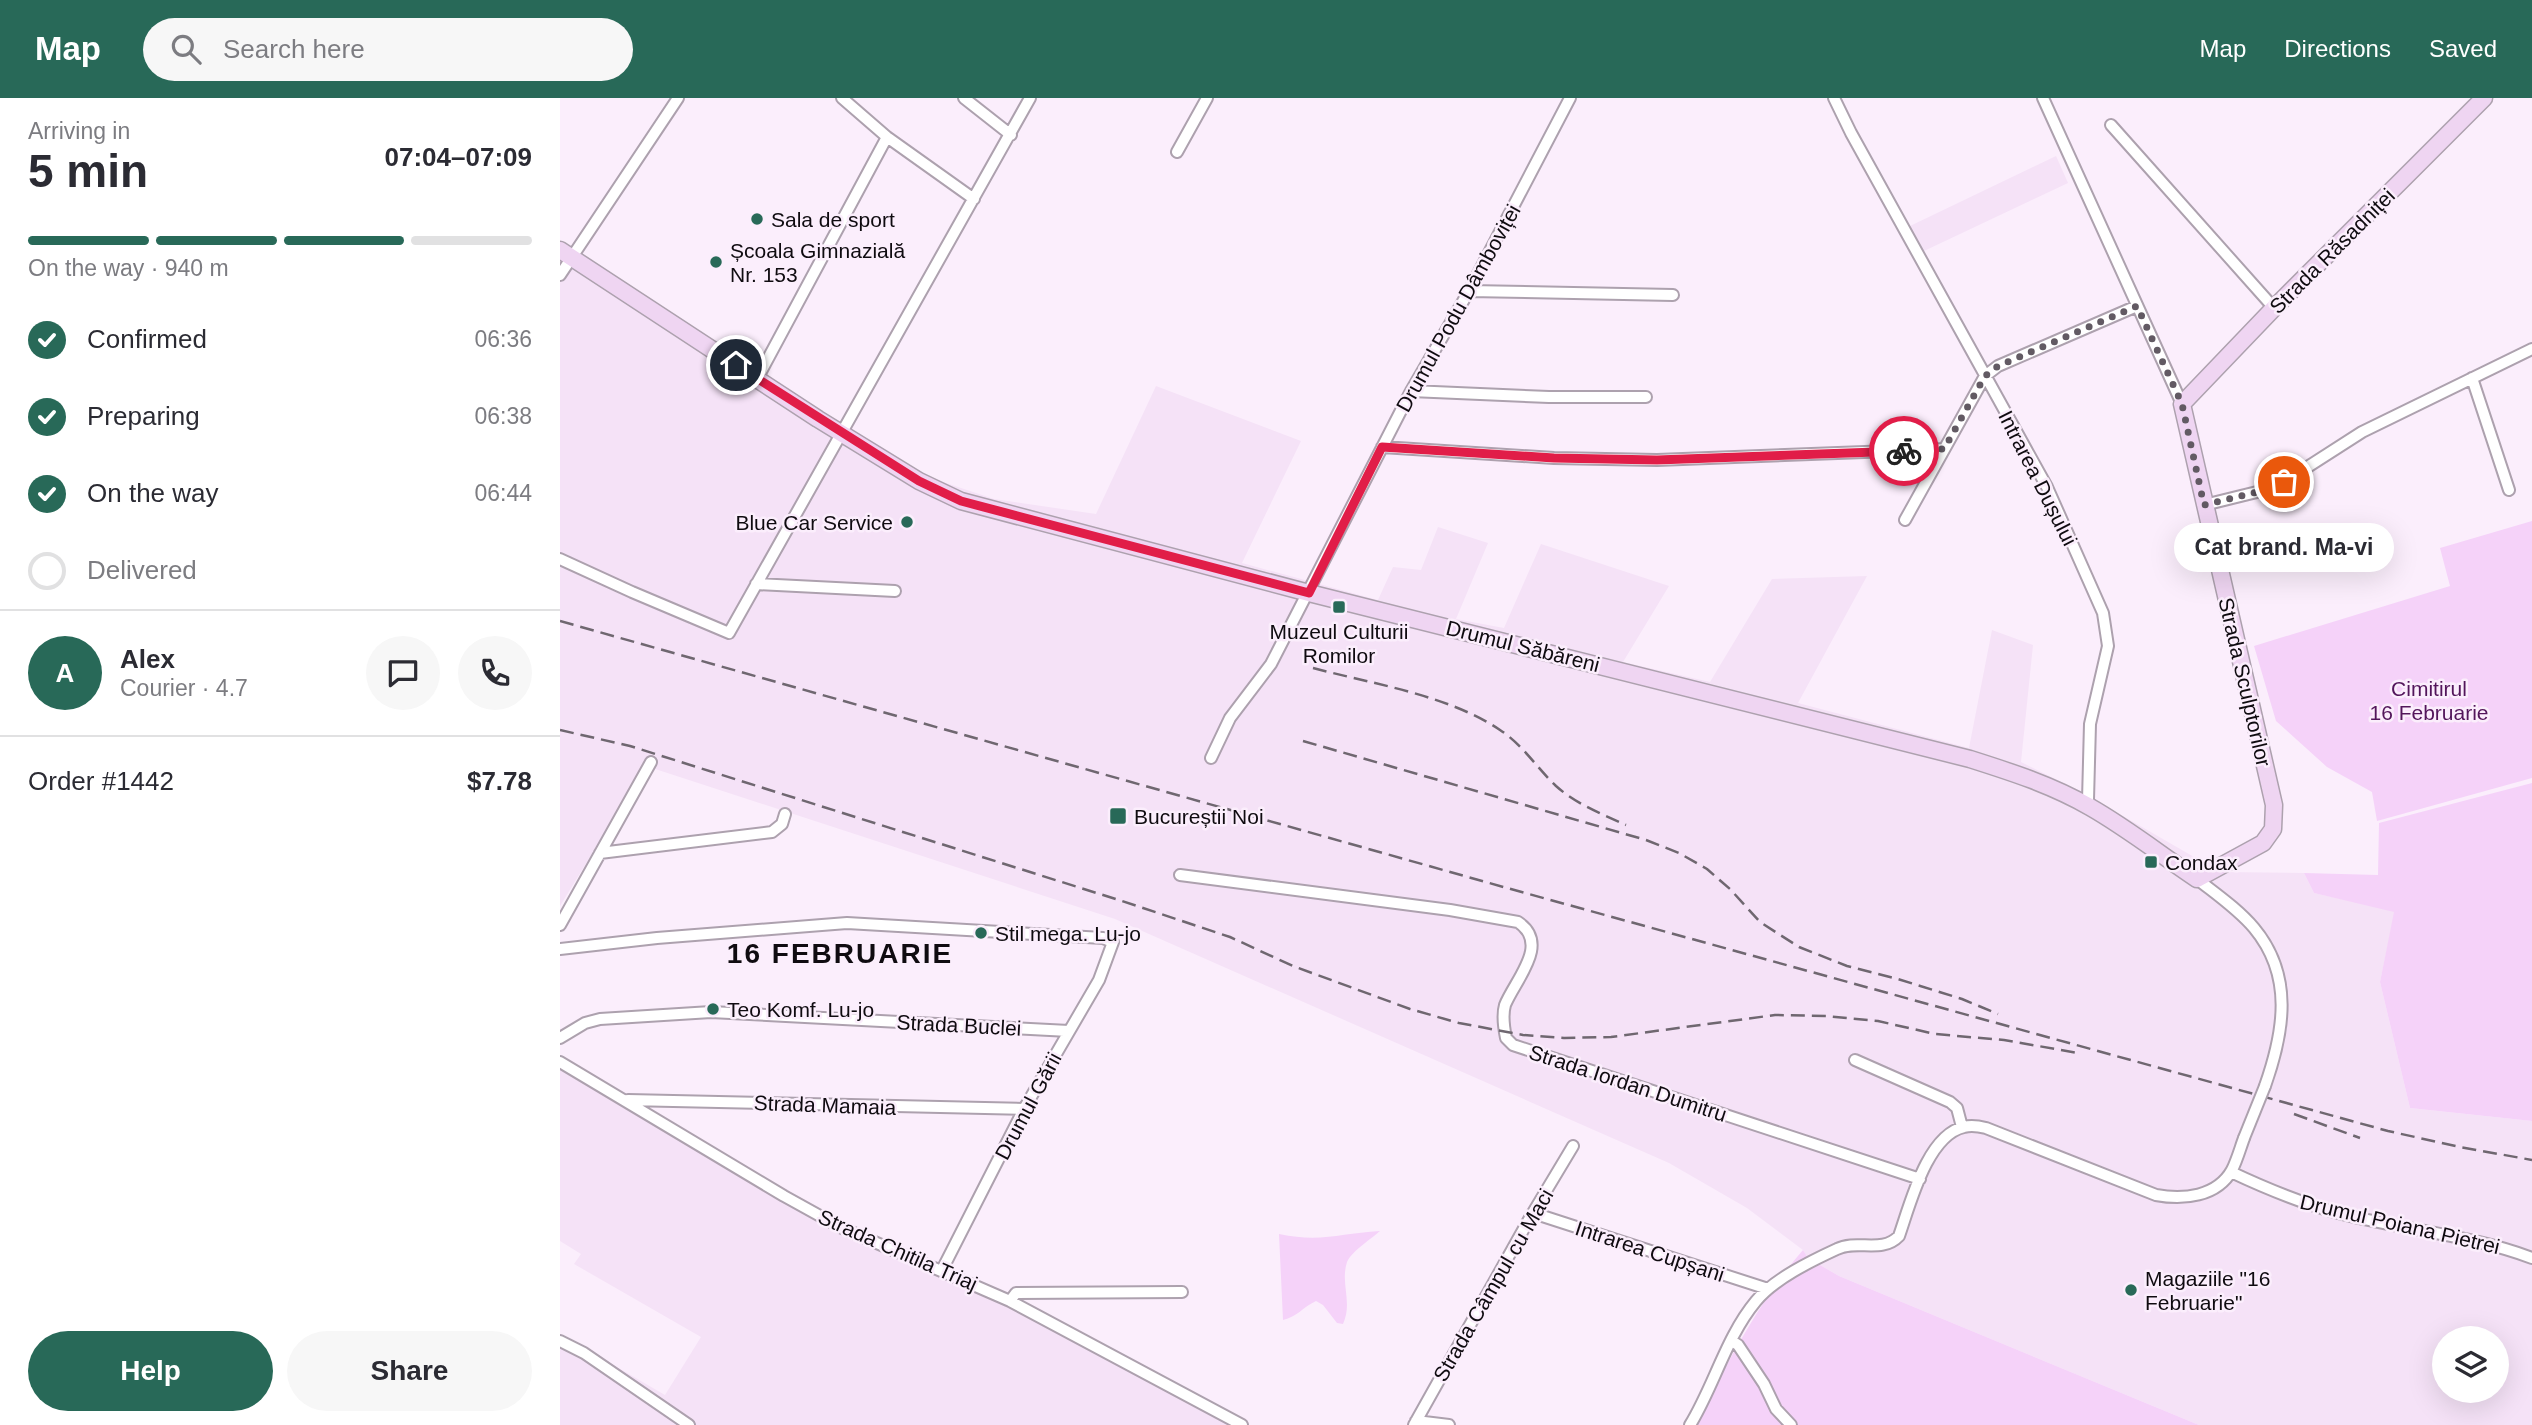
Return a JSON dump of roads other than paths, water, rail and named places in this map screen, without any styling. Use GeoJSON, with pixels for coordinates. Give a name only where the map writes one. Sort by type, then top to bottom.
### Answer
{"type":"FeatureCollection","features":[{"type":"Feature","properties":{"kind":"main road","name":"Strada Răsadniței"},"geometry":{"type":"LineString","coordinates":[[2182,404],[2484,98]]}},
{"type":"Feature","properties":{"kind":"main road","name":"Drumul Săbăreni"},"geometry":{"type":"LineString","coordinates":[[565,253],[840,432],[919,481],[961,501],[1309,593],[1970,758],[2022,776],[2091,808],[2197,879]]}},
{"type":"Feature","properties":{"kind":"main road","name":"Strada Sculptorilor"},"geometry":{"type":"LineString","coordinates":[[2182,404],[2274,805],[2273,829],[2263,843],[2197,879]]}},
{"type":"Feature","properties":{"kind":"street"},"geometry":{"type":"LineString","coordinates":[[560,275],[565,253],[678,98]]}},
{"type":"Feature","properties":{"kind":"street"},"geometry":{"type":"LineString","coordinates":[[842,98],[887,137],[974,199]]}},
{"type":"Feature","properties":{"kind":"street"},"geometry":{"type":"LineString","coordinates":[[964,98],[1011,135]]}},
{"type":"Feature","properties":{"kind":"street"},"geometry":{"type":"LineString","coordinates":[[560,559],[729,633],[1030,98]]}},
{"type":"Feature","properties":{"kind":"street"},"geometry":{"type":"LineString","coordinates":[[1177,152],[1207,98]]}},
{"type":"Feature","properties":{"kind":"street","name":"Drumul Podu Dâmboviței"},"geometry":{"type":"LineString","coordinates":[[1309,593],[1411,391],[1469,291],[1570,98]]}},
{"type":"Feature","properties":{"kind":"street","name":"Intrarea Dușului"},"geometry":{"type":"LineString","coordinates":[[1834,98],[1857,145],[2046,487],[2103,613],[2108,646],[2090,724],[2088,800],[2091,808]]}},
{"type":"Feature","properties":{"kind":"street","name":"Strada Sculptorilor"},"geometry":{"type":"LineString","coordinates":[[2043,98],[2182,404]]}},
{"type":"Feature","properties":{"kind":"street"},"geometry":{"type":"LineString","coordinates":[[2111,125],[2274,308]]}},
{"type":"Feature","properties":{"kind":"street"},"geometry":{"type":"LineString","coordinates":[[757,379],[887,137]]}},
{"type":"Feature","properties":{"kind":"street"},"geometry":{"type":"LineString","coordinates":[[1469,291],[1673,295]]}},
{"type":"Feature","properties":{"kind":"street"},"geometry":{"type":"LineString","coordinates":[[1905,520],[1985,376],[1998,366],[2137,306]]}},
{"type":"Feature","properties":{"kind":"street"},"geometry":{"type":"LineString","coordinates":[[2204,505],[2261,491],[2284,482],[2362,432],[2532,348]]}},
{"type":"Feature","properties":{"kind":"street"},"geometry":{"type":"LineString","coordinates":[[2472,377],[2509,490]]}},
{"type":"Feature","properties":{"kind":"street"},"geometry":{"type":"LineString","coordinates":[[1411,391],[1549,397],[1646,397]]}},
{"type":"Feature","properties":{"kind":"street"},"geometry":{"type":"LineString","coordinates":[[1382,447],[1554,458],[1657,460],[1944,449]]}},
{"type":"Feature","properties":{"kind":"street"},"geometry":{"type":"LineString","coordinates":[[756,584],[895,591]]}},
{"type":"Feature","properties":{"kind":"street"},"geometry":{"type":"LineString","coordinates":[[1211,758],[1230,718],[1271,664],[1309,593]]}},
{"type":"Feature","properties":{"kind":"street"},"geometry":{"type":"LineString","coordinates":[[560,925],[651,762]]}},
{"type":"Feature","properties":{"kind":"street"},"geometry":{"type":"LineString","coordinates":[[600,853],[772,832],[782,824],[785,814]]}},
{"type":"Feature","properties":{"kind":"street","name":"Strada Iordan Dumitru"},"geometry":{"type":"LineString","coordinates":[[1180,875],[1462,912],[1518,922],[1530,934],[1531,950],[1504,1012],[1506,1038],[1513,1045],[1920,1179]]}},
{"type":"Feature","properties":{"kind":"street","name":"Drumul Săbăreni"},"geometry":{"type":"LineString","coordinates":[[2197,879],[2255,929],[2272,959],[2281,986],[2283,1021],[2278,1049],[2231,1172]]}},
{"type":"Feature","properties":{"kind":"street","name":"Drumul Gării"},"geometry":{"type":"LineString","coordinates":[[560,949],[657,938],[847,923],[1102,938],[1114,942],[1102,974],[1024,1109],[942,1270]]}},
{"type":"Feature","properties":{"kind":"street","name":"Strada Buclei"},"geometry":{"type":"LineString","coordinates":[[560,1038],[585,1023],[600,1019],[711,1012],[1069,1031]]}},
{"type":"Feature","properties":{"kind":"street"},"geometry":{"type":"LineString","coordinates":[[1855,1060],[1951,1102],[1956,1108],[1962,1127]]}},
{"type":"Feature","properties":{"kind":"street","name":"Strada Chitila Triaj"},"geometry":{"type":"LineString","coordinates":[[560,1062],[840,1227],[1010,1301],[1242,1425]]}},
{"type":"Feature","properties":{"kind":"street","name":"Strada Mamaia"},"geometry":{"type":"LineString","coordinates":[[625,1100],[1024,1109]]}},
{"type":"Feature","properties":{"kind":"street"},"geometry":{"type":"LineString","coordinates":[[1690,1425],[1703,1404],[1732,1341],[1755,1302],[1768,1289],[1840,1247],[1878,1246],[1899,1237],[1920,1179],[1938,1143],[1951,1132],[1962,1127],[1986,1128],[2166,1197],[2187,1197],[2209,1191],[2231,1172]]}},
{"type":"Feature","properties":{"kind":"street","name":"Strada Câmpul cu Maci"},"geometry":{"type":"LineString","coordinates":[[1415,1423],[1573,1146]]}},
{"type":"Feature","properties":{"kind":"street","name":"Drumul Poiana Pietrei"},"geometry":{"type":"LineString","coordinates":[[2231,1172],[2277,1194],[2342,1214],[2504,1247],[2532,1258]]}},
{"type":"Feature","properties":{"kind":"street","name":"Intrarea Cupșani"},"geometry":{"type":"LineString","coordinates":[[1533,1213],[1768,1289]]}},
{"type":"Feature","properties":{"kind":"street"},"geometry":{"type":"LineString","coordinates":[[1010,1301],[1016,1293],[1182,1292]]}},
{"type":"Feature","properties":{"kind":"street"},"geometry":{"type":"LineString","coordinates":[[560,1341],[584,1353],[689,1425]]}},
{"type":"Feature","properties":{"kind":"street"},"geometry":{"type":"LineString","coordinates":[[1732,1341],[1738,1345],[1765,1384],[1776,1409],[1791,1425]]}},
{"type":"Feature","properties":{"kind":"street"},"geometry":{"type":"LineString","coordinates":[[1415,1423],[1449,1425]]}},
{"type":"Feature","properties":{"kind":"railway"},"geometry":{"type":"LineString","coordinates":[[560,621],[1507,888],[2388,1131],[2532,1160]]}},
{"type":"Feature","properties":{"kind":"railway"},"geometry":{"type":"LineString","coordinates":[[1313,668],[1434,699],[1479,718],[1516,742],[1549,779],[1572,798],[1626,825]]}},
{"type":"Feature","properties":{"kind":"railway"},"geometry":{"type":"LineString","coordinates":[[560,730],[630,746],[1122,901],[1230,937],[1293,966],[1410,1009],[1459,1023],[1523,1035],[1564,1038],[1611,1037],[1775,1015],[1826,1016],[1878,1021],[1935,1034],[2004,1040],[2078,1053]]}},
{"type":"Feature","properties":{"kind":"railway"},"geometry":{"type":"LineString","coordinates":[[1303,741],[1646,840],[1679,853],[1707,869],[1730,889],[1760,922],[1799,947],[1847,966],[1962,999],[1998,1014]]}},
{"type":"Feature","properties":{"kind":"railway"},"geometry":{"type":"LineString","coordinates":[[2294,1114],[2360,1138]]}},
{"type":"Feature","properties":{"kind":"place","name":"Sala de sport"},"geometry":{"type":"Point","coordinates":[757,219]}},
{"type":"Feature","properties":{"kind":"place","name":"Școala Gimnazială Nr. 153"},"geometry":{"type":"Point","coordinates":[716,262]}},
{"type":"Feature","properties":{"kind":"place","name":"Cat brand. Ma-vi"},"geometry":{"type":"Point","coordinates":[2284,482]}},
{"type":"Feature","properties":{"kind":"place","name":"Blue Car Service"},"geometry":{"type":"Point","coordinates":[907,522]}},
{"type":"Feature","properties":{"kind":"place","name":"Muzeul Culturii Romilor"},"geometry":{"type":"Point","coordinates":[1339,607]}},
{"type":"Feature","properties":{"kind":"place","name":"Bucureștii Noi"},"geometry":{"type":"Point","coordinates":[1118,816]}},
{"type":"Feature","properties":{"kind":"place","name":"Condax"},"geometry":{"type":"Point","coordinates":[2151,862]}},
{"type":"Feature","properties":{"kind":"place","name":"Stil mega. Lu-jo"},"geometry":{"type":"Point","coordinates":[981,933]}},
{"type":"Feature","properties":{"kind":"place","name":"Teo Komf. Lu-jo"},"geometry":{"type":"Point","coordinates":[713,1009]}},
{"type":"Feature","properties":{"kind":"place","name":"Magaziile \"16 Februarie\""},"geometry":{"type":"Point","coordinates":[2131,1290]}},
{"type":"Feature","properties":{"kind":"district","name":"16 FEBRUARIE"},"geometry":{"type":"Point","coordinates":[840,953]}},
{"type":"Feature","properties":{"kind":"park label","name":"Cimitirul 16 Februarie"},"geometry":{"type":"Point","coordinates":[2429,700]}}]}
